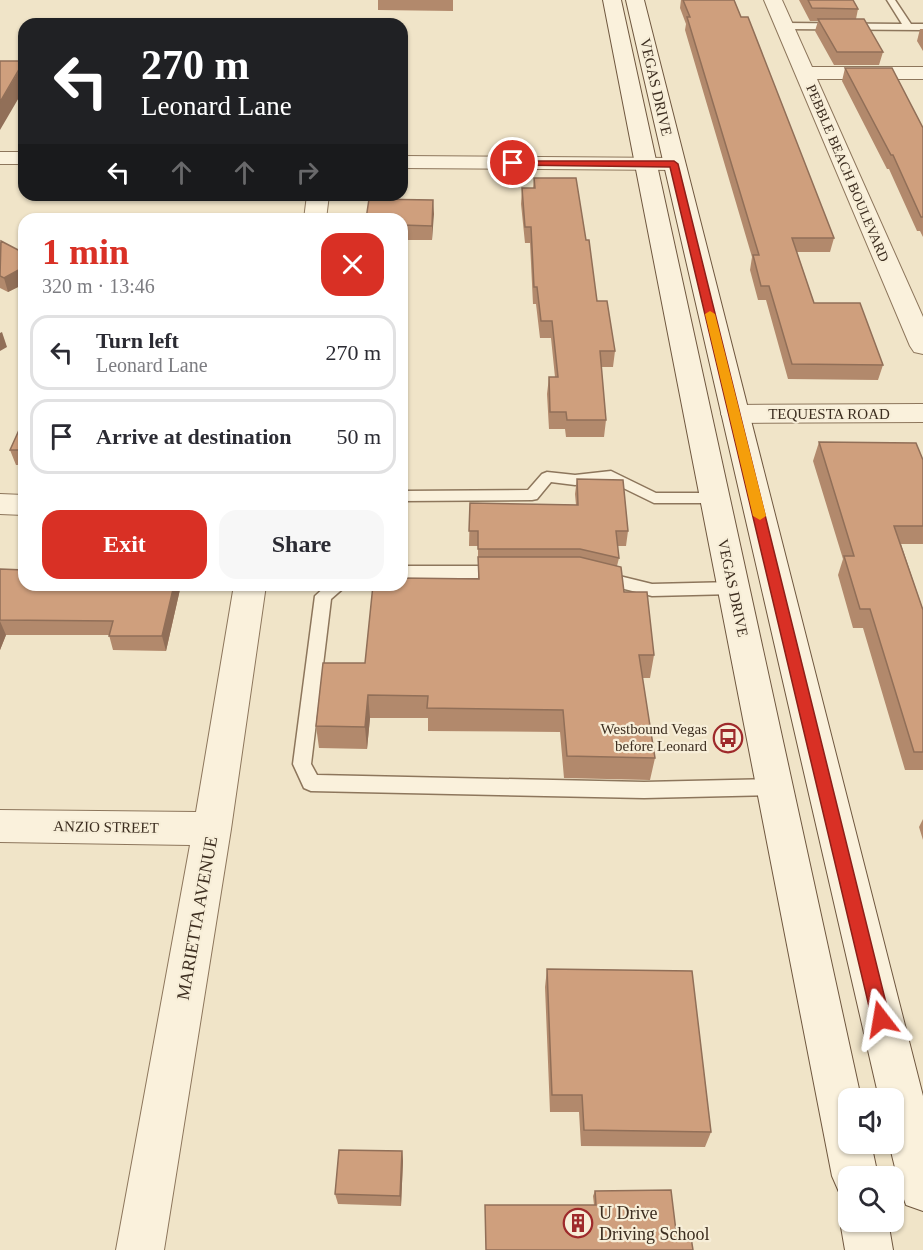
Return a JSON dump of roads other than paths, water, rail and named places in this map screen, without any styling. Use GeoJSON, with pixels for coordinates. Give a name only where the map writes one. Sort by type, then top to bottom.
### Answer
{"type":"FeatureCollection","features":[{"type":"Feature","properties":{"kind":"main road","name":"VEGAS DRIVE"},"geometry":{"type":"LineString","coordinates":[[612,0],[735,414],[923,1188]]}},
{"type":"Feature","properties":{"kind":"main road","name":"VEGAS DRIVE"},"geometry":{"type":"LineString","coordinates":[[635,0],[715,498],[853,1166]]}},
{"type":"Feature","properties":{"kind":"main road","name":"PEBBLE BEACH BOULEVARD"},"geometry":{"type":"LineString","coordinates":[[773,0],[923,346]]}},
{"type":"Feature","properties":{"kind":"main road"},"geometry":{"type":"LineString","coordinates":[[805,73],[923,73]]}},
{"type":"Feature","properties":{"kind":"main road"},"geometry":{"type":"LineString","coordinates":[[0,158],[18,158]]}},
{"type":"Feature","properties":{"kind":"main road"},"geometry":{"type":"LineString","coordinates":[[408,162],[660,164]]}},
{"type":"Feature","properties":{"kind":"main road","name":"TEQUESTA ROAD"},"geometry":{"type":"LineString","coordinates":[[735,414],[923,413]]}},
{"type":"Feature","properties":{"kind":"main road"},"geometry":{"type":"LineString","coordinates":[[715,498],[755,497]]}},
{"type":"Feature","properties":{"kind":"main road"},"geometry":{"type":"LineString","coordinates":[[0,504],[18,505]]}},
{"type":"Feature","properties":{"kind":"main road"},"geometry":{"type":"LineString","coordinates":[[734,588],[777,588]]}},
{"type":"Feature","properties":{"kind":"main road","name":"MARIETTA AVENUE"},"geometry":{"type":"LineString","coordinates":[[140,1250],[212,829],[249,591]]}},
{"type":"Feature","properties":{"kind":"main road","name":"ANZIO STREET"},"geometry":{"type":"LineString","coordinates":[[0,826],[212,829]]}},
{"type":"Feature","properties":{"kind":"main road"},"geometry":{"type":"LineString","coordinates":[[866,1232],[869,1250]]}},
{"type":"Feature","properties":{"kind":"lane"},"geometry":{"type":"LineString","coordinates":[[891,0],[908,27]]}},
{"type":"Feature","properties":{"kind":"lane"},"geometry":{"type":"LineString","coordinates":[[785,26],[923,27]]}},
{"type":"Feature","properties":{"kind":"lane"},"geometry":{"type":"LineString","coordinates":[[408,496],[532,495],[548,477],[575,480],[611,476],[654,498],[715,498]]}},
{"type":"Feature","properties":{"kind":"lane"},"geometry":{"type":"LineString","coordinates":[[408,572],[519,572]]}},
{"type":"Feature","properties":{"kind":"lane"},"geometry":{"type":"LineString","coordinates":[[586,574],[652,590],[734,588]]}},
{"type":"Feature","properties":{"kind":"lane"},"geometry":{"type":"LineString","coordinates":[[330,591],[322,596],[302,764],[311,783],[632,790],[775,787]]}},
{"type":"Feature","properties":{"kind":"place","name":"Westbound Vegas before Leonard"},"geometry":{"type":"Point","coordinates":[728,738]}},
{"type":"Feature","properties":{"kind":"place","name":"U Drive Driving School"},"geometry":{"type":"Point","coordinates":[578,1223]}}]}
